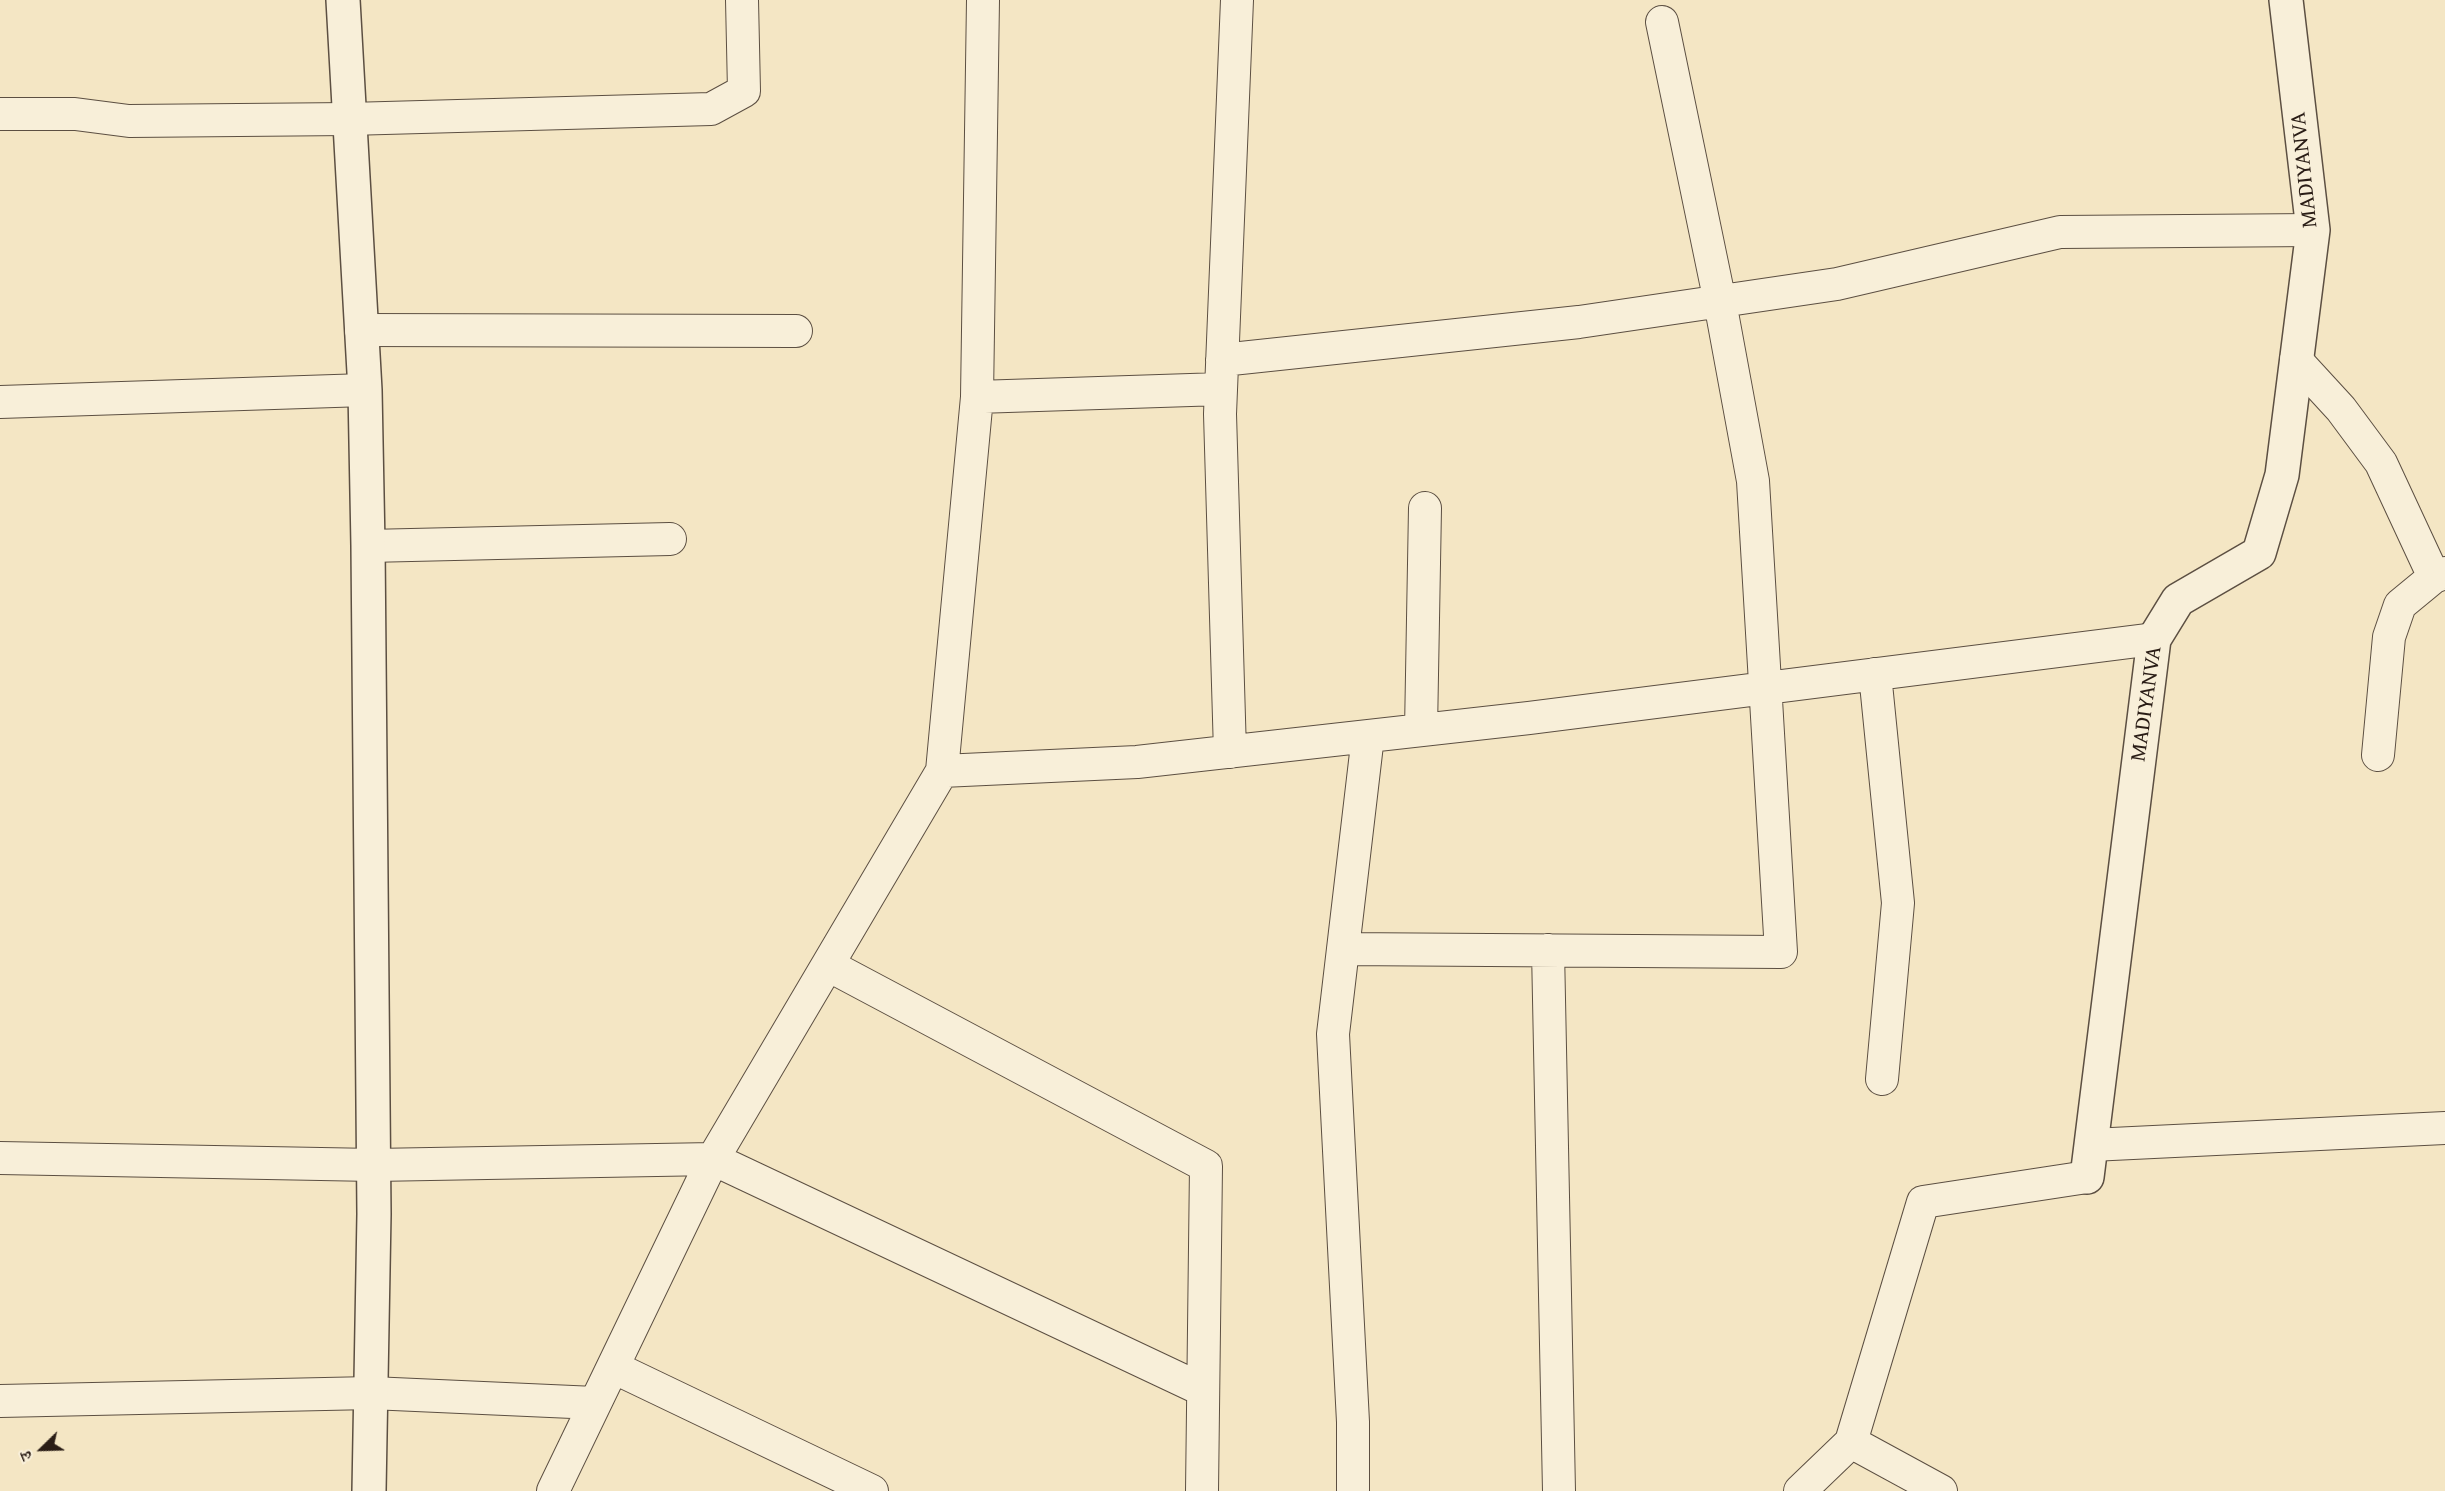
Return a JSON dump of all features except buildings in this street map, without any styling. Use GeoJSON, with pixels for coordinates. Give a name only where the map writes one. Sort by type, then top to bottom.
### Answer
{"type":"FeatureCollection","features":[{"type":"Feature","properties":{"kind":"street"},"geometry":{"type":"LineString","coordinates":[[343,0],[365,390],[368,546],[374,1165],[369,1491]]}},
{"type":"Feature","properties":{"kind":"street"},"geometry":{"type":"LineString","coordinates":[[0,114],[75,114],[129,122],[349,119],[711,109],[744,91],[742,0]]}},
{"type":"Feature","properties":{"kind":"street"},"geometry":{"type":"LineString","coordinates":[[553,1491],[713,1159],[942,771],[977,397],[983,0]]}},
{"type":"Feature","properties":{"kind":"street"},"geometry":{"type":"LineString","coordinates":[[1230,752],[1221,375],[1237,0]]}},
{"type":"Feature","properties":{"kind":"street","name":"MADIYANVA"},"geometry":{"type":"LineString","coordinates":[[2089,1161],[2154,639],[2178,600],[2259,554],[2282,475],[2313,230],[2286,0]]}},
{"type":"Feature","properties":{"kind":"street"},"geometry":{"type":"LineString","coordinates":[[1343,949],[1781,952],[1753,481],[1720,302],[1662,22]]}},
{"type":"Feature","properties":{"kind":"street"},"geometry":{"type":"LineString","coordinates":[[977,397],[1221,375],[1720,302],[1838,284],[2060,232],[2313,230]]}},
{"type":"Feature","properties":{"kind":"street"},"geometry":{"type":"LineString","coordinates":[[361,330],[796,331]]}},
{"type":"Feature","properties":{"kind":"street"},"geometry":{"type":"LineString","coordinates":[[2296,360],[2341,409],[2381,463],[2440,575],[2400,605],[2389,637],[2378,754]]}},
{"type":"Feature","properties":{"kind":"street"},"geometry":{"type":"LineString","coordinates":[[0,402],[365,390]]}},
{"type":"Feature","properties":{"kind":"street"},"geometry":{"type":"LineString","coordinates":[[1421,730],[1425,508]]}},
{"type":"Feature","properties":{"kind":"street"},"geometry":{"type":"LineString","coordinates":[[368,546],[670,539]]}},
{"type":"Feature","properties":{"kind":"street"},"geometry":{"type":"LineString","coordinates":[[942,771],[1137,762],[1230,752],[2154,639]]}},
{"type":"Feature","properties":{"kind":"street"},"geometry":{"type":"LineString","coordinates":[[1875,674],[1898,903],[1882,1079]]}},
{"type":"Feature","properties":{"kind":"street"},"geometry":{"type":"LineString","coordinates":[[1353,1491],[1353,1422],[1334,1034],[1368,736]]}},
{"type":"Feature","properties":{"kind":"street"},"geometry":{"type":"LineString","coordinates":[[1548,950],[1559,1491]]}},
{"type":"Feature","properties":{"kind":"street"},"geometry":{"type":"LineString","coordinates":[[828,965],[1206,1166],[1202,1491]]}},
{"type":"Feature","properties":{"kind":"street"},"geometry":{"type":"LineString","coordinates":[[1800,1491],[1851,1442],[1923,1202],[2089,1161],[2445,1128]]}},
{"type":"Feature","properties":{"kind":"street"},"geometry":{"type":"LineString","coordinates":[[0,1158],[374,1165],[713,1159],[1203,1390]]}},
{"type":"Feature","properties":{"kind":"street"},"geometry":{"type":"LineString","coordinates":[[613,1367],[872,1491]]}},
{"type":"Feature","properties":{"kind":"street"},"geometry":{"type":"LineString","coordinates":[[0,1401],[371,1393],[595,1404]]}},
{"type":"Feature","properties":{"kind":"street"},"geometry":{"type":"LineString","coordinates":[[1851,1442],[1941,1491]]}}]}
